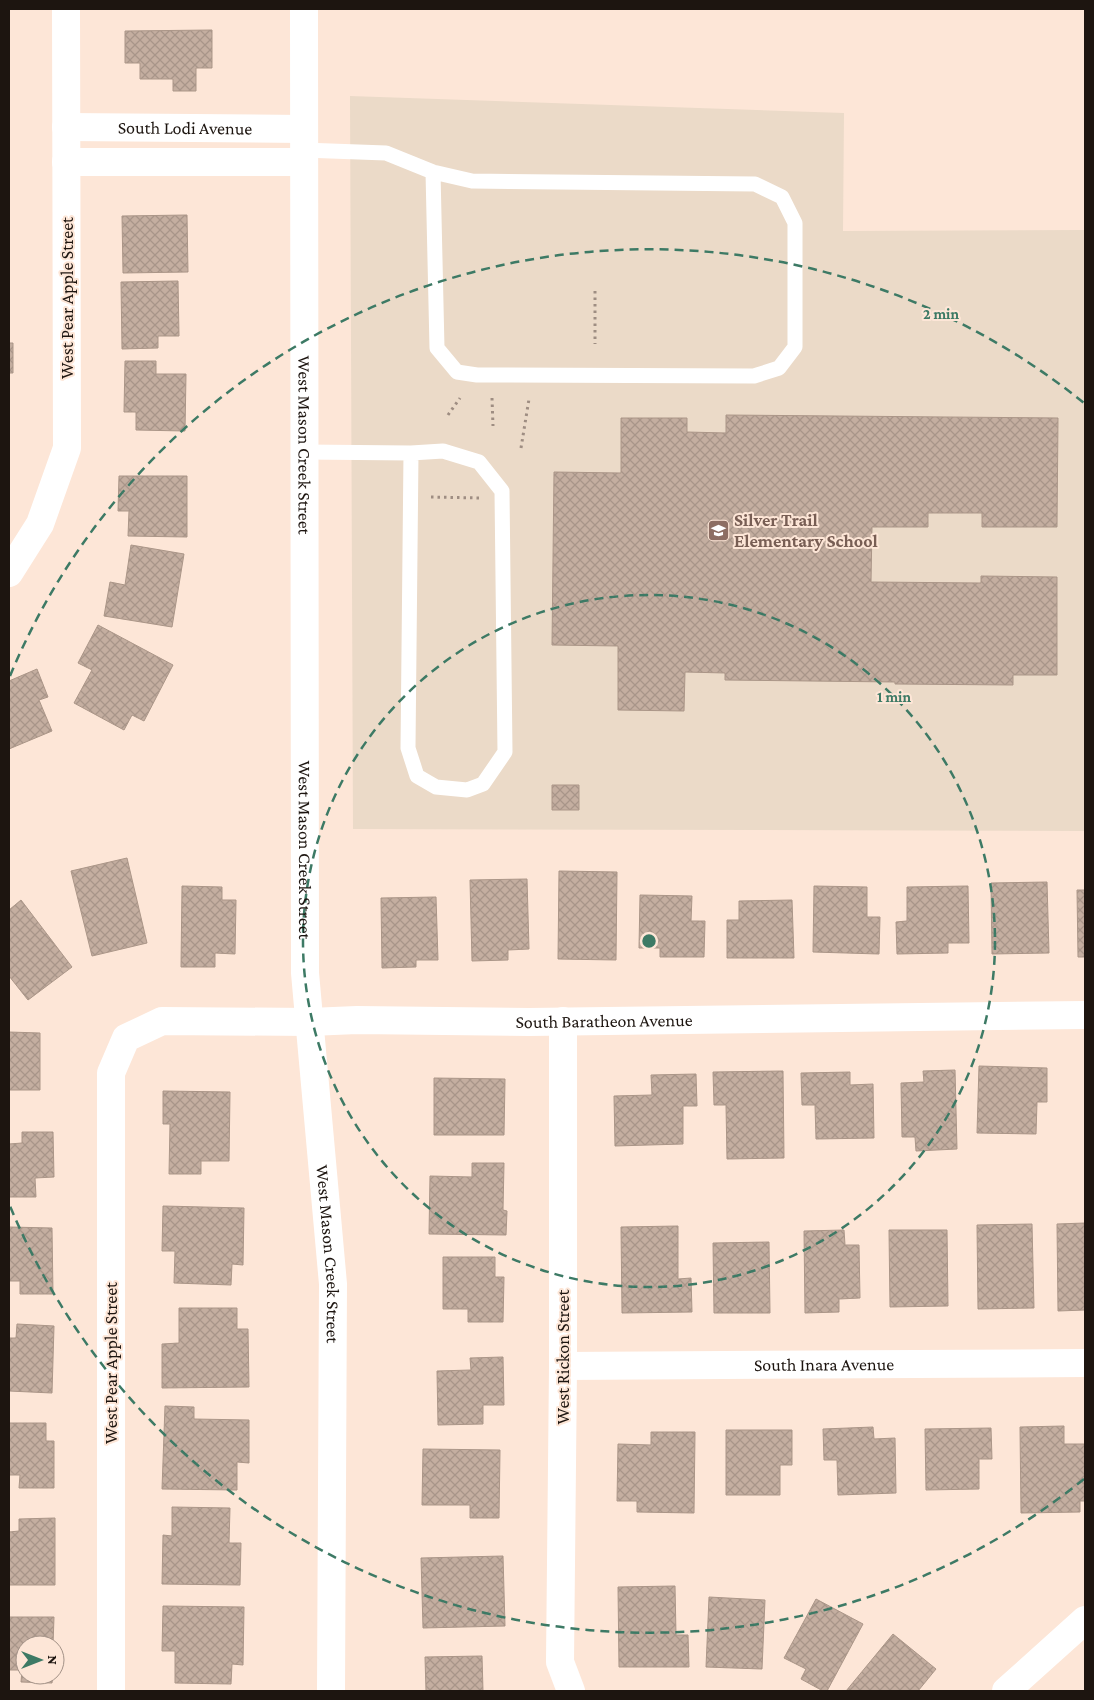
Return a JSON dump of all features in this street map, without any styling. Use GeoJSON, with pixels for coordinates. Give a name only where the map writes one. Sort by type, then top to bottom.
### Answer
{"type":"FeatureCollection","features":[{"type":"Feature","properties":{"kind":"street","name":"West Pear Apple Street"},"geometry":{"type":"LineString","coordinates":[[9,573],[40,524],[67,448],[66,9]]}},
{"type":"Feature","properties":{"kind":"street","name":"West Mason Creek Street"},"geometry":{"type":"LineString","coordinates":[[304,9],[305,963],[333,1284],[331,1691]]}},
{"type":"Feature","properties":{"kind":"street","name":"South Lodi Avenue"},"geometry":{"type":"LineString","coordinates":[[66,127],[303,147]]}},
{"type":"Feature","properties":{"kind":"street","name":"South Lodi Avenue"},"geometry":{"type":"LineString","coordinates":[[66,162],[303,147]]}},
{"type":"Feature","properties":{"kind":"street","name":"South Baratheon Avenue"},"geometry":{"type":"LineString","coordinates":[[126,1038],[162,1021],[563,1021],[1085,1015]]}},
{"type":"Feature","properties":{"kind":"street","name":"West Rickon Street"},"geometry":{"type":"LineString","coordinates":[[563,1021],[563,1366],[560,1662],[571,1691]]}},
{"type":"Feature","properties":{"kind":"street","name":"West Pear Apple Street"},"geometry":{"type":"LineString","coordinates":[[111,1691],[111,1074],[126,1038]]}},
{"type":"Feature","properties":{"kind":"street","name":"South Inara Avenue"},"geometry":{"type":"LineString","coordinates":[[563,1366],[1085,1363]]}},
{"type":"Feature","properties":{"kind":"street"},"geometry":{"type":"LineString","coordinates":[[1006,1691],[1085,1620]]}},
{"type":"Feature","properties":{"kind":"lane"},"geometry":{"type":"LineString","coordinates":[[303,147],[386,153],[434,172],[472,181],[755,184],[782,197],[795,223],[795,347],[779,368],[754,376],[477,375],[457,372],[437,348],[434,172]]}},
{"type":"Feature","properties":{"kind":"lane"},"geometry":{"type":"LineString","coordinates":[[304,452],[411,453],[443,451],[479,462],[502,491],[505,752],[483,784],[467,790],[436,787],[417,776],[408,748],[411,453]]}},
{"type":"Feature","properties":{"kind":"path"},"geometry":{"type":"LineString","coordinates":[[595,291],[595,344]]}},
{"type":"Feature","properties":{"kind":"path"},"geometry":{"type":"LineString","coordinates":[[448,415],[460,398]]}},
{"type":"Feature","properties":{"kind":"path"},"geometry":{"type":"LineString","coordinates":[[492,398],[492,426]]}},
{"type":"Feature","properties":{"kind":"path"},"geometry":{"type":"LineString","coordinates":[[521,448],[529,399]]}},
{"type":"Feature","properties":{"kind":"path"},"geometry":{"type":"LineString","coordinates":[[411,497],[483,498]]}},
{"type":"Feature","properties":{"kind":"shaded area","name":"Silver Trail Elementary School"},"geometry":{"type":"Polygon","coordinates":[[[350,96],[844,113],[843,231],[1085,230],[1085,831],[353,829],[350,96]]]}},
{"type":"Feature","properties":{"kind":"building"},"geometry":{"type":"Polygon","coordinates":[[[212,30],[212,68],[196,68],[196,91],[173,91],[173,79],[140,79],[140,63],[125,63],[125,31],[212,30]]]}},
{"type":"Feature","properties":{"kind":"building"},"geometry":{"type":"Polygon","coordinates":[[[187,215],[188,272],[123,273],[122,216],[187,215]]]}},
{"type":"Feature","properties":{"kind":"building"},"geometry":{"type":"Polygon","coordinates":[[[178,281],[179,336],[158,336],[158,348],[122,349],[121,282],[178,281]]]}},
{"type":"Feature","properties":{"kind":"building"},"geometry":{"type":"Polygon","coordinates":[[[9,343],[13,343],[13,373],[9,373],[9,343]]]}},
{"type":"Feature","properties":{"kind":"building"},"geometry":{"type":"Polygon","coordinates":[[[125,361],[156,361],[156,374],[186,374],[185,431],[136,430],[136,412],[124,412],[125,361]]]}},
{"type":"Feature","properties":{"kind":"building"},"geometry":{"type":"Polygon","coordinates":[[[726,415],[1058,418],[1057,527],[982,527],[982,513],[928,513],[928,527],[872,527],[871,582],[981,583],[981,576],[1057,577],[1057,675],[1013,675],[1013,685],[725,680],[725,673],[685,672],[684,711],[618,710],[618,646],[552,645],[554,472],[621,473],[621,418],[687,418],[687,432],[726,433],[726,415]]]}},
{"type":"Feature","properties":{"kind":"building"},"geometry":{"type":"Polygon","coordinates":[[[119,476],[187,476],[187,537],[128,536],[129,511],[118,511],[119,476]]]}},
{"type":"Feature","properties":{"kind":"building"},"geometry":{"type":"Polygon","coordinates":[[[131,545],[184,554],[172,627],[104,616],[110,582],[125,585],[131,545]]]}},
{"type":"Feature","properties":{"kind":"building"},"geometry":{"type":"Polygon","coordinates":[[[98,625],[173,665],[144,721],[132,715],[124,730],[74,703],[92,670],[78,663],[98,625]]]}},
{"type":"Feature","properties":{"kind":"building"},"geometry":{"type":"Polygon","coordinates":[[[37,669],[48,697],[39,700],[52,731],[9,749],[9,681],[37,669]]]}},
{"type":"Feature","properties":{"kind":"building"},"geometry":{"type":"Polygon","coordinates":[[[552,785],[579,785],[579,810],[552,810],[552,785]]]}},
{"type":"Feature","properties":{"kind":"building"},"geometry":{"type":"Polygon","coordinates":[[[127,858],[147,943],[92,956],[71,871],[127,858]]]}},
{"type":"Feature","properties":{"kind":"building"},"geometry":{"type":"Polygon","coordinates":[[[559,871],[617,872],[616,960],[558,959],[559,871]]]}},
{"type":"Feature","properties":{"kind":"building"},"geometry":{"type":"Polygon","coordinates":[[[527,879],[529,949],[508,950],[508,960],[472,961],[470,880],[527,879]]]}},
{"type":"Feature","properties":{"kind":"building"},"geometry":{"type":"Polygon","coordinates":[[[1047,882],[1049,953],[992,954],[991,883],[1047,882]]]}},
{"type":"Feature","properties":{"kind":"building"},"geometry":{"type":"Polygon","coordinates":[[[182,886],[222,887],[222,900],[236,900],[235,954],[215,953],[215,967],[181,967],[182,886]]]}},
{"type":"Feature","properties":{"kind":"building"},"geometry":{"type":"Polygon","coordinates":[[[814,886],[867,887],[867,917],[880,917],[879,954],[813,952],[814,886]]]}},
{"type":"Feature","properties":{"kind":"building"},"geometry":{"type":"Polygon","coordinates":[[[968,886],[969,943],[948,943],[948,953],[897,954],[896,922],[907,921],[907,887],[968,886]]]}},
{"type":"Feature","properties":{"kind":"building"},"geometry":{"type":"Polygon","coordinates":[[[1077,890],[1085,890],[1085,957],[1078,957],[1077,890]]]}},
{"type":"Feature","properties":{"kind":"building"},"geometry":{"type":"Polygon","coordinates":[[[640,895],[692,896],[691,921],[705,921],[704,957],[660,957],[660,948],[639,948],[640,895]]]}},
{"type":"Feature","properties":{"kind":"building"},"geometry":{"type":"Polygon","coordinates":[[[436,897],[438,960],[416,960],[416,967],[382,968],[381,898],[436,897]]]}},
{"type":"Feature","properties":{"kind":"building"},"geometry":{"type":"Polygon","coordinates":[[[21,900],[72,967],[28,1000],[9,976],[9,910],[21,900]]]}},
{"type":"Feature","properties":{"kind":"building"},"geometry":{"type":"Polygon","coordinates":[[[792,900],[794,958],[727,958],[727,920],[739,920],[739,901],[792,900]]]}},
{"type":"Feature","properties":{"kind":"building"},"geometry":{"type":"Polygon","coordinates":[[[9,1032],[40,1033],[40,1090],[9,1090],[9,1032]]]}},
{"type":"Feature","properties":{"kind":"building"},"geometry":{"type":"Polygon","coordinates":[[[979,1066],[1047,1068],[1047,1102],[1037,1102],[1036,1134],[977,1133],[979,1066]]]}},
{"type":"Feature","properties":{"kind":"building"},"geometry":{"type":"Polygon","coordinates":[[[955,1070],[957,1149],[916,1151],[915,1137],[902,1137],[901,1083],[924,1082],[923,1071],[955,1070]]]}},
{"type":"Feature","properties":{"kind":"building"},"geometry":{"type":"Polygon","coordinates":[[[783,1071],[784,1158],[727,1159],[726,1105],[714,1105],[713,1072],[783,1071]]]}},
{"type":"Feature","properties":{"kind":"building"},"geometry":{"type":"Polygon","coordinates":[[[850,1072],[850,1085],[873,1084],[874,1138],[816,1139],[815,1105],[802,1105],[801,1073],[850,1072]]]}},
{"type":"Feature","properties":{"kind":"building"},"geometry":{"type":"Polygon","coordinates":[[[696,1074],[697,1106],[683,1106],[683,1144],[615,1146],[614,1096],[652,1095],[651,1075],[696,1074]]]}},
{"type":"Feature","properties":{"kind":"building"},"geometry":{"type":"Polygon","coordinates":[[[434,1078],[505,1079],[504,1135],[434,1135],[434,1078]]]}},
{"type":"Feature","properties":{"kind":"building"},"geometry":{"type":"Polygon","coordinates":[[[163,1091],[230,1092],[229,1161],[201,1161],[201,1174],[169,1174],[170,1124],[163,1124],[163,1091]]]}},
{"type":"Feature","properties":{"kind":"building"},"geometry":{"type":"Polygon","coordinates":[[[22,1132],[53,1132],[54,1177],[35,1178],[36,1197],[9,1197],[9,1144],[22,1143],[22,1132]]]}},
{"type":"Feature","properties":{"kind":"building"},"geometry":{"type":"Polygon","coordinates":[[[472,1163],[504,1163],[503,1210],[507,1211],[506,1235],[429,1234],[430,1176],[472,1177],[472,1163]]]}},
{"type":"Feature","properties":{"kind":"building"},"geometry":{"type":"Polygon","coordinates":[[[163,1206],[244,1208],[243,1265],[232,1264],[231,1285],[174,1283],[175,1251],[162,1251],[163,1206]]]}},
{"type":"Feature","properties":{"kind":"building"},"geometry":{"type":"Polygon","coordinates":[[[1085,1223],[1085,1310],[1058,1311],[1057,1224],[1085,1223]]]}},
{"type":"Feature","properties":{"kind":"building"},"geometry":{"type":"Polygon","coordinates":[[[1032,1224],[1034,1308],[978,1309],[977,1225],[1032,1224]]]}},
{"type":"Feature","properties":{"kind":"building"},"geometry":{"type":"Polygon","coordinates":[[[678,1226],[678,1279],[691,1278],[692,1312],[622,1313],[621,1227],[678,1226]]]}},
{"type":"Feature","properties":{"kind":"building"},"geometry":{"type":"Polygon","coordinates":[[[9,1227],[52,1228],[53,1294],[20,1294],[20,1281],[9,1281],[9,1227]]]}},
{"type":"Feature","properties":{"kind":"building"},"geometry":{"type":"Polygon","coordinates":[[[844,1230],[845,1245],[859,1245],[860,1298],[839,1299],[839,1312],[805,1313],[804,1231],[844,1230]]]}},
{"type":"Feature","properties":{"kind":"building"},"geometry":{"type":"Polygon","coordinates":[[[889,1230],[947,1230],[948,1306],[890,1307],[889,1230]]]}},
{"type":"Feature","properties":{"kind":"building"},"geometry":{"type":"Polygon","coordinates":[[[769,1242],[770,1313],[714,1313],[713,1243],[769,1242]]]}},
{"type":"Feature","properties":{"kind":"building"},"geometry":{"type":"Polygon","coordinates":[[[443,1257],[495,1257],[495,1277],[504,1277],[503,1322],[468,1322],[468,1309],[443,1309],[443,1257]]]}},
{"type":"Feature","properties":{"kind":"building"},"geometry":{"type":"Polygon","coordinates":[[[179,1308],[237,1308],[237,1329],[248,1329],[249,1387],[162,1388],[162,1344],[179,1343],[179,1308]]]}},
{"type":"Feature","properties":{"kind":"building"},"geometry":{"type":"Polygon","coordinates":[[[17,1324],[54,1326],[52,1393],[9,1391],[9,1338],[16,1338],[17,1324]]]}},
{"type":"Feature","properties":{"kind":"building"},"geometry":{"type":"Polygon","coordinates":[[[503,1357],[504,1405],[483,1405],[483,1424],[438,1425],[437,1371],[471,1370],[470,1358],[503,1357]]]}},
{"type":"Feature","properties":{"kind":"building"},"geometry":{"type":"Polygon","coordinates":[[[165,1406],[194,1407],[194,1419],[249,1420],[249,1463],[237,1462],[237,1490],[162,1489],[165,1406]]]}},
{"type":"Feature","properties":{"kind":"building"},"geometry":{"type":"Polygon","coordinates":[[[9,1423],[46,1423],[46,1441],[54,1441],[54,1488],[19,1488],[20,1475],[9,1475],[9,1423]]]}},
{"type":"Feature","properties":{"kind":"building"},"geometry":{"type":"Polygon","coordinates":[[[1064,1426],[1064,1444],[1085,1444],[1085,1501],[1080,1501],[1080,1512],[1021,1513],[1020,1427],[1064,1426]]]}},
{"type":"Feature","properties":{"kind":"building"},"geometry":{"type":"Polygon","coordinates":[[[873,1427],[874,1439],[895,1438],[896,1493],[838,1495],[837,1460],[824,1460],[823,1429],[873,1427]]]}},
{"type":"Feature","properties":{"kind":"building"},"geometry":{"type":"Polygon","coordinates":[[[991,1428],[992,1459],[979,1459],[979,1489],[926,1490],[925,1429],[991,1428]]]}},
{"type":"Feature","properties":{"kind":"building"},"geometry":{"type":"Polygon","coordinates":[[[726,1430],[792,1430],[792,1465],[780,1465],[780,1495],[726,1495],[726,1430]]]}},
{"type":"Feature","properties":{"kind":"building"},"geometry":{"type":"Polygon","coordinates":[[[651,1432],[695,1432],[694,1513],[637,1512],[637,1501],[617,1501],[618,1444],[651,1445],[651,1432]]]}},
{"type":"Feature","properties":{"kind":"building"},"geometry":{"type":"Polygon","coordinates":[[[423,1449],[500,1450],[499,1518],[470,1518],[470,1505],[422,1505],[423,1449]]]}},
{"type":"Feature","properties":{"kind":"building"},"geometry":{"type":"Polygon","coordinates":[[[172,1507],[230,1508],[229,1543],[241,1543],[240,1585],[162,1584],[163,1535],[172,1536],[172,1507]]]}},
{"type":"Feature","properties":{"kind":"building"},"geometry":{"type":"Polygon","coordinates":[[[55,1518],[55,1585],[9,1585],[9,1532],[19,1531],[19,1519],[55,1518]]]}},
{"type":"Feature","properties":{"kind":"building"},"geometry":{"type":"Polygon","coordinates":[[[503,1556],[505,1626],[423,1628],[421,1558],[503,1556]]]}},
{"type":"Feature","properties":{"kind":"building"},"geometry":{"type":"Polygon","coordinates":[[[675,1586],[676,1635],[688,1635],[689,1667],[619,1667],[618,1587],[675,1586]]]}},
{"type":"Feature","properties":{"kind":"building"},"geometry":{"type":"Polygon","coordinates":[[[709,1597],[765,1600],[762,1669],[706,1667],[709,1597]]]}},
{"type":"Feature","properties":{"kind":"building"},"geometry":{"type":"Polygon","coordinates":[[[816,1599],[863,1624],[827,1691],[823,1691],[801,1679],[806,1669],[784,1658],[816,1599]]]}},
{"type":"Feature","properties":{"kind":"building"},"geometry":{"type":"Polygon","coordinates":[[[163,1606],[244,1607],[243,1665],[232,1664],[231,1684],[175,1683],[175,1651],[162,1651],[163,1606]]]}},
{"type":"Feature","properties":{"kind":"building"},"geometry":{"type":"Polygon","coordinates":[[[9,1617],[54,1617],[53,1635],[15,1635],[15,1670],[9,1670],[9,1617]]]}},
{"type":"Feature","properties":{"kind":"building"},"geometry":{"type":"Polygon","coordinates":[[[893,1634],[936,1669],[918,1691],[846,1691],[893,1634]]]}},
{"type":"Feature","properties":{"kind":"building"},"geometry":{"type":"Polygon","coordinates":[[[482,1656],[483,1691],[426,1691],[425,1657],[482,1656]]]}},
{"type":"Feature","properties":{"kind":"place","name":"Silver Trail Elementary School"},"geometry":{"type":"Point","coordinates":[718,530]}}]}
